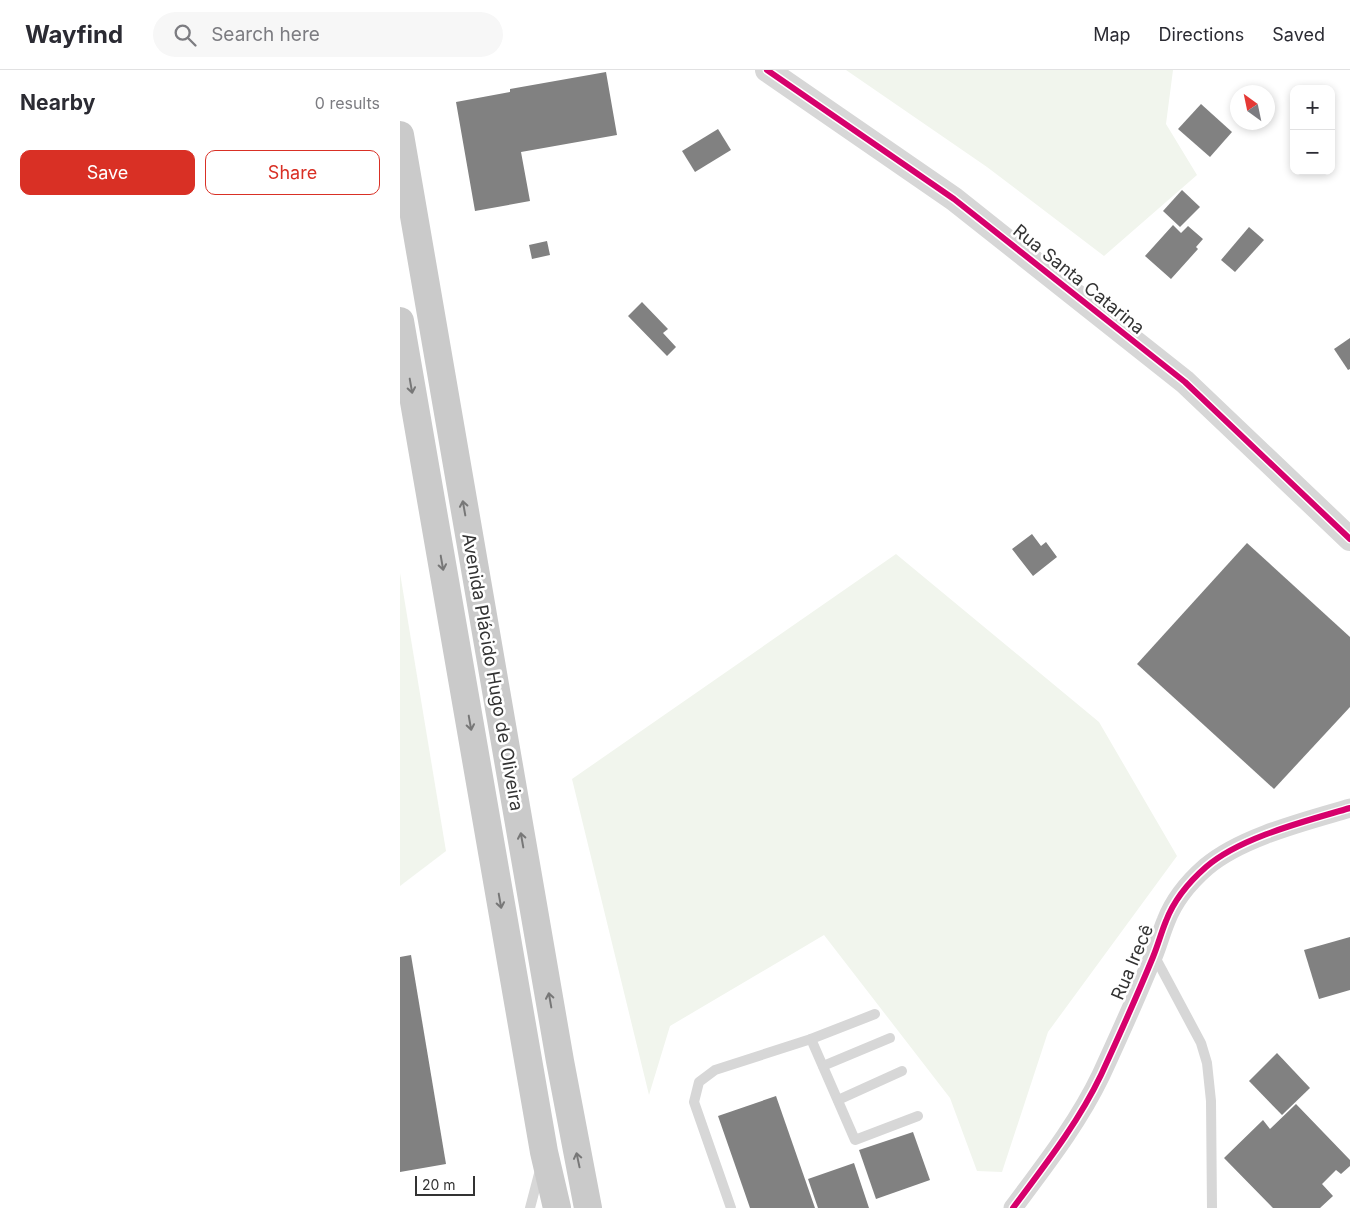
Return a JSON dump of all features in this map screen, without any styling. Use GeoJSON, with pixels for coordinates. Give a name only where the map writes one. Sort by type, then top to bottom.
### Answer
{"type":"FeatureCollection","features":[{"type":"Feature","properties":{"kind":"main road","name":"Avenida Plácido Hugo de Oliveira"},"geometry":{"type":"LineString","coordinates":[[400,135],[558,1052],[588,1208]]}},
{"type":"Feature","properties":{"kind":"main road","name":"Avenida Plácido Hugo de Oliveira"},"geometry":{"type":"LineString","coordinates":[[400,321],[544,1152],[557,1208]]}},
{"type":"Feature","properties":{"kind":"street","name":"Rua Santa Catarina"},"geometry":{"type":"LineString","coordinates":[[767,70],[954,199],[1185,382],[1350,539]]}},
{"type":"Feature","properties":{"kind":"street","name":"Rua Irecê"},"geometry":{"type":"LineString","coordinates":[[1013,1208],[1073,1126],[1100,1076],[1154,955],[1166,919],[1192,879],[1208,865],[1260,837],[1350,808]]}},
{"type":"Feature","properties":{"kind":"lane"},"geometry":{"type":"LineString","coordinates":[[1154,955],[1201,1043],[1207,1063],[1211,1101],[1212,1208]]}},
{"type":"Feature","properties":{"kind":"lane"},"geometry":{"type":"LineString","coordinates":[[731,1208],[694,1102],[699,1082],[715,1070],[811,1039],[875,1014]]}},
{"type":"Feature","properties":{"kind":"lane"},"geometry":{"type":"LineString","coordinates":[[823,1066],[890,1038]]}},
{"type":"Feature","properties":{"kind":"lane"},"geometry":{"type":"LineString","coordinates":[[811,1039],[855,1140],[918,1116]]}},
{"type":"Feature","properties":{"kind":"lane"},"geometry":{"type":"LineString","coordinates":[[838,1100],[902,1071]]}},
{"type":"Feature","properties":{"kind":"lane"},"geometry":{"type":"LineString","coordinates":[[530,1208],[544,1152]]}},
{"type":"Feature","properties":{"kind":"shaded area"},"geometry":{"type":"Polygon","coordinates":[[[846,70],[1173,70],[1166,124],[1197,175],[1104,256],[987,167],[846,70]]]}},
{"type":"Feature","properties":{"kind":"shaded area"},"geometry":{"type":"Polygon","coordinates":[[[896,554],[1099,722],[1177,856],[1048,1032],[1002,1172],[977,1171],[950,1098],[824,935],[670,1026],[649,1095],[572,779],[896,554]]]}},
{"type":"Feature","properties":{"kind":"shaded area"},"geometry":{"type":"Polygon","coordinates":[[[400,573],[446,851],[400,886],[400,573]]]}},
{"type":"Feature","properties":{"kind":"building"},"geometry":{"type":"Polygon","coordinates":[[[606,72],[617,135],[521,152],[530,201],[475,211],[456,102],[510,92],[510,89],[606,72]]]}},
{"type":"Feature","properties":{"kind":"building"},"geometry":{"type":"Polygon","coordinates":[[[1201,104],[1232,132],[1210,157],[1178,129],[1201,104]]]}},
{"type":"Feature","properties":{"kind":"building"},"geometry":{"type":"Polygon","coordinates":[[[718,129],[731,150],[695,172],[682,151],[718,129]]]}},
{"type":"Feature","properties":{"kind":"building"},"geometry":{"type":"Polygon","coordinates":[[[1182,190],[1200,207],[1180,227],[1163,211],[1182,190]]]}},
{"type":"Feature","properties":{"kind":"building"},"geometry":{"type":"Polygon","coordinates":[[[1173,225],[1181,233],[1188,226],[1203,239],[1196,247],[1198,249],[1171,279],[1145,256],[1173,225]]]}},
{"type":"Feature","properties":{"kind":"building"},"geometry":{"type":"Polygon","coordinates":[[[1249,227],[1264,240],[1235,272],[1221,260],[1249,227]]]}},
{"type":"Feature","properties":{"kind":"building"},"geometry":{"type":"Polygon","coordinates":[[[547,241],[550,255],[532,259],[529,245],[547,241]]]}},
{"type":"Feature","properties":{"kind":"building"},"geometry":{"type":"Polygon","coordinates":[[[642,302],[668,329],[663,333],[676,347],[667,356],[628,316],[642,302]]]}},
{"type":"Feature","properties":{"kind":"building"},"geometry":{"type":"Polygon","coordinates":[[[1350,338],[1350,369],[1348,370],[1334,349],[1350,338]]]}},
{"type":"Feature","properties":{"kind":"building"},"geometry":{"type":"Polygon","coordinates":[[[1032,534],[1041,546],[1046,542],[1057,557],[1033,576],[1012,549],[1032,534]]]}},
{"type":"Feature","properties":{"kind":"building"},"geometry":{"type":"Polygon","coordinates":[[[1247,543],[1350,637],[1350,707],[1274,789],[1137,664],[1247,543]]]}},
{"type":"Feature","properties":{"kind":"building"},"geometry":{"type":"Polygon","coordinates":[[[1350,937],[1350,990],[1319,999],[1304,950],[1350,937]]]}},
{"type":"Feature","properties":{"kind":"building"},"geometry":{"type":"Polygon","coordinates":[[[411,955],[446,1164],[400,1172],[400,957],[411,955]]]}},
{"type":"Feature","properties":{"kind":"building"},"geometry":{"type":"Polygon","coordinates":[[[1277,1053],[1310,1088],[1282,1115],[1249,1081],[1277,1053]]]}},
{"type":"Feature","properties":{"kind":"building"},"geometry":{"type":"Polygon","coordinates":[[[776,1096],[815,1208],[750,1208],[718,1116],[776,1096]]]}},
{"type":"Feature","properties":{"kind":"building"},"geometry":{"type":"Polygon","coordinates":[[[1296,1104],[1350,1160],[1350,1166],[1341,1174],[1336,1170],[1322,1184],[1333,1196],[1320,1208],[1273,1208],[1224,1158],[1263,1120],[1270,1129],[1296,1104]]]}},
{"type":"Feature","properties":{"kind":"building"},"geometry":{"type":"Polygon","coordinates":[[[913,1132],[930,1180],[876,1199],[859,1150],[913,1132]]]}},
{"type":"Feature","properties":{"kind":"building"},"geometry":{"type":"Polygon","coordinates":[[[854,1163],[869,1208],[818,1208],[808,1179],[854,1163]]]}},
{"type":"Feature","properties":{"kind":"cycle path"},"geometry":{"type":"LineString","coordinates":[[767,70],[954,199],[1185,382],[1350,539]]}},
{"type":"Feature","properties":{"kind":"cycle path"},"geometry":{"type":"LineString","coordinates":[[1013,1208],[1060,1143],[1092,1093],[1141,986],[1169,913],[1188,885],[1220,856],[1237,847],[1294,824],[1350,808]]}}]}
